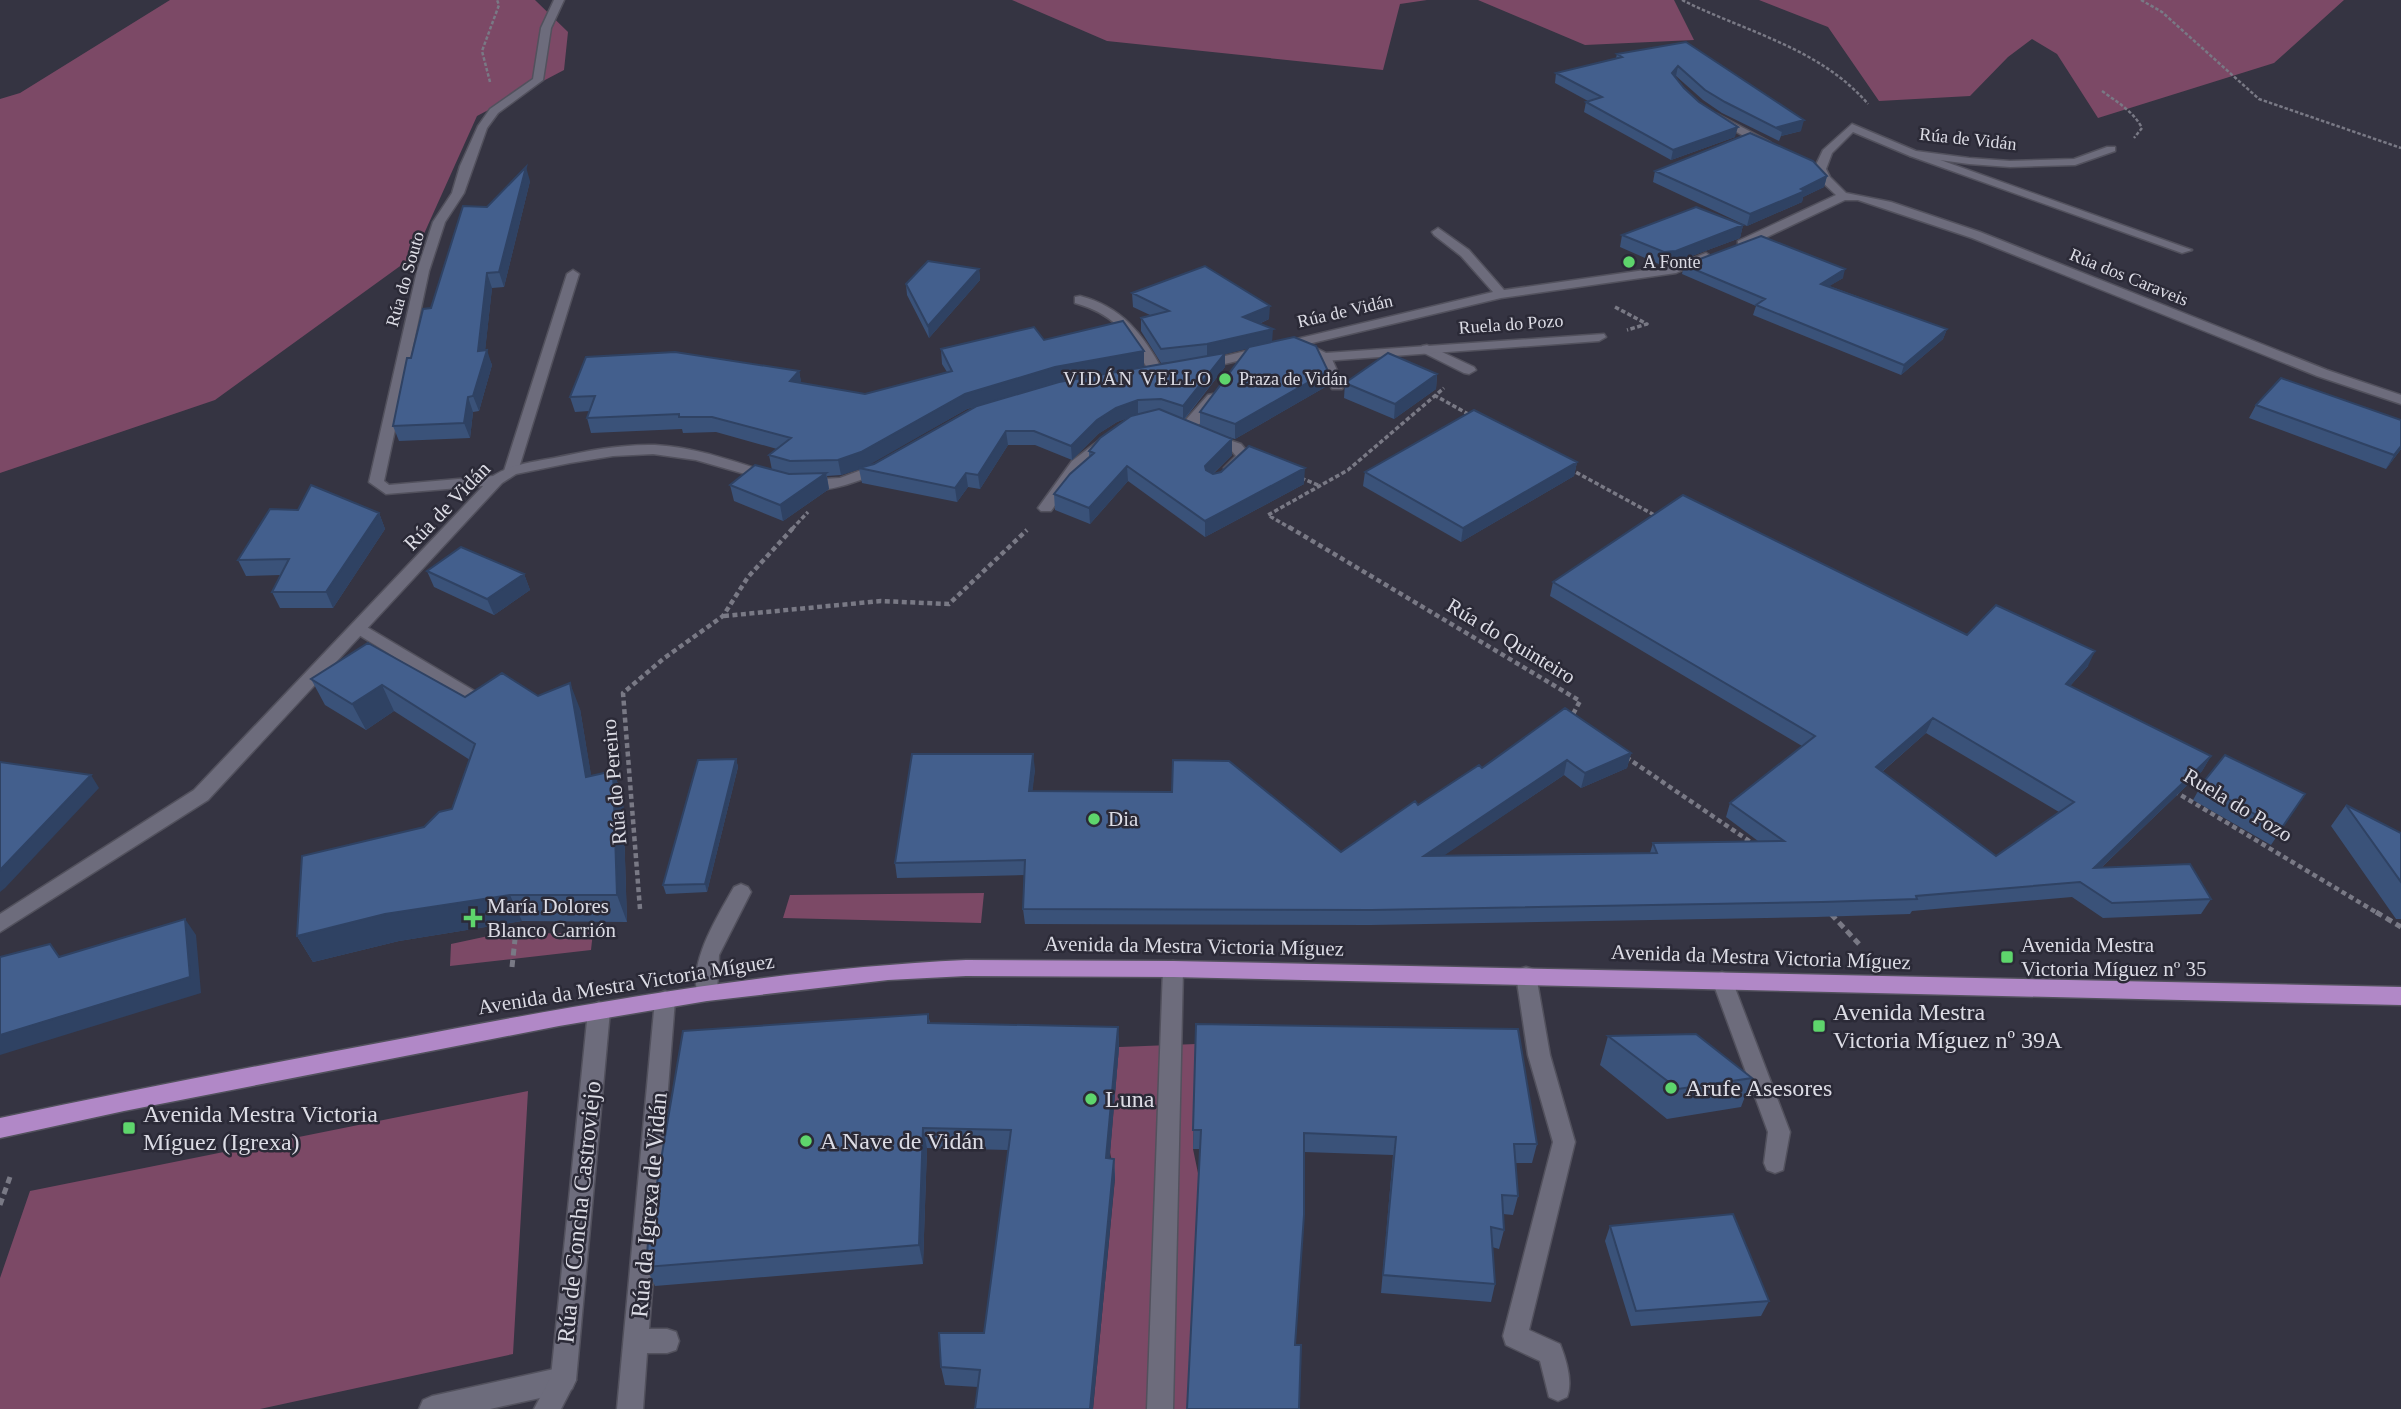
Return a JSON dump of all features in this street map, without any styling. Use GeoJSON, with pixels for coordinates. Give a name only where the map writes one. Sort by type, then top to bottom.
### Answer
{"type":"FeatureCollection","features":[{"type":"Feature","properties":{"kind":"main road","name":"Avenida da Mestra Victoria Míguez"},"geometry":{"type":"LineString","coordinates":[[0,1128],[392,1048],[598,1011],[708,993],[901,971],[966,968],[1173,969],[2401,996]]}},
{"type":"Feature","properties":{"kind":"street","name":"Rúa do Souto"},"geometry":{"type":"LineString","coordinates":[[496,480],[386,490],[376,482],[423,271],[439,222],[458,193],[477,141],[494,111],[538,80],[546,28],[559,0]]}},
{"type":"Feature","properties":{"kind":"street"},"geometry":{"type":"LineString","coordinates":[[1704,108],[1777,149]]}},
{"type":"Feature","properties":{"kind":"street","name":"Rúa de Vidán"},"geometry":{"type":"LineString","coordinates":[[1194,366],[1501,294],[1676,269],[1784,227],[1843,196],[1815,167],[1852,127],[1914,154],[1969,161],[2047,164],[2075,162],[2111,149]]}},
{"type":"Feature","properties":{"kind":"street"},"geometry":{"type":"LineString","coordinates":[[1731,144],[1754,137]]}},
{"type":"Feature","properties":{"kind":"street"},"geometry":{"type":"LineString","coordinates":[[1914,154],[2186,250]]}},
{"type":"Feature","properties":{"kind":"street","name":"Rúa dos Caraveis"},"geometry":{"type":"LineString","coordinates":[[1843,196],[1887,204],[1976,235],[2322,373],[2401,400]]}},
{"type":"Feature","properties":{"kind":"street"},"geometry":{"type":"LineString","coordinates":[[1438,232],[1465,253],[1501,294]]}},
{"type":"Feature","properties":{"kind":"street"},"geometry":{"type":"LineString","coordinates":[[511,471],[573,274]]}},
{"type":"Feature","properties":{"kind":"street"},"geometry":{"type":"LineString","coordinates":[[1080,300],[1116,314],[1142,344],[1156,371]]}},
{"type":"Feature","properties":{"kind":"street","name":"Ruela do Pozo"},"geometry":{"type":"LineString","coordinates":[[1295,343],[1324,356],[1599,337]]}},
{"type":"Feature","properties":{"kind":"street","name":"Ruela do Pozo"},"geometry":{"type":"LineString","coordinates":[[1427,349],[1469,370]]}},
{"type":"Feature","properties":{"kind":"street"},"geometry":{"type":"LineString","coordinates":[[1185,429],[1199,417],[1243,356]]}},
{"type":"Feature","properties":{"kind":"street"},"geometry":{"type":"LineString","coordinates":[[1324,356],[1337,386]]}},
{"type":"Feature","properties":{"kind":"street"},"geometry":{"type":"LineString","coordinates":[[1161,418],[1236,447],[1244,456],[1224,474]]}},
{"type":"Feature","properties":{"kind":"street"},"geometry":{"type":"LineString","coordinates":[[1046,508],[1077,464],[1115,432]]}},
{"type":"Feature","properties":{"kind":"street","name":"Rúa de Vidán"},"geometry":{"type":"LineString","coordinates":[[0,924],[201,795],[496,480],[511,471],[620,452],[668,450],[702,457],[786,482],[821,484],[842,482],[870,473],[894,459]]}},
{"type":"Feature","properties":{"kind":"street"},"geometry":{"type":"LineString","coordinates":[[360,628],[487,706]]}},
{"type":"Feature","properties":{"kind":"street"},"geometry":{"type":"LineString","coordinates":[[708,993],[709,955],[741,892]]}},
{"type":"Feature","properties":{"kind":"street"},"geometry":{"type":"LineString","coordinates":[[1160,1409],[1173,969]]}},
{"type":"Feature","properties":{"kind":"street"},"geometry":{"type":"LineString","coordinates":[[1526,975],[1539,1055],[1564,1142],[1515,1336],[1551,1353],[1559,1388]]}},
{"type":"Feature","properties":{"kind":"street"},"geometry":{"type":"LineString","coordinates":[[1722,980],[1779,1132],[1775,1163]]}},
{"type":"Feature","properties":{"kind":"street","name":"Rúa da Igrexa de Vidán"},"geometry":{"type":"LineString","coordinates":[[630,1409],[665,1000]]}},
{"type":"Feature","properties":{"kind":"street","name":"Rúa de Concha Castroviejo"},"geometry":{"type":"LineString","coordinates":[[547,1409],[562,1380],[598,1011]]}},
{"type":"Feature","properties":{"kind":"street"},"geometry":{"type":"LineString","coordinates":[[637,1342],[667,1341]]}},
{"type":"Feature","properties":{"kind":"street"},"geometry":{"type":"LineString","coordinates":[[432,1409],[562,1380]]}},
{"type":"Feature","properties":{"kind":"path"},"geometry":{"type":"LineString","coordinates":[[494,111],[482,51],[499,5],[497,0]]}},
{"type":"Feature","properties":{"kind":"path"},"geometry":{"type":"LineString","coordinates":[[1682,0],[1815,60],[1847,78],[1868,103]]}},
{"type":"Feature","properties":{"kind":"path"},"geometry":{"type":"LineString","coordinates":[[2141,0],[2162,12],[2259,99],[2401,148]]}},
{"type":"Feature","properties":{"kind":"path"},"geometry":{"type":"LineString","coordinates":[[2102,91],[2127,108],[2142,128],[2130,141],[2111,149]]}},
{"type":"Feature","properties":{"kind":"path"},"geometry":{"type":"LineString","coordinates":[[1599,337],[1647,324],[1616,308],[1611,295],[1618,276]]}},
{"type":"Feature","properties":{"kind":"path","name":"Rúa do Quinteiro"},"geometry":{"type":"LineString","coordinates":[[1481,421],[1434,395],[1348,470],[1268,515],[1580,701],[1570,720]]}},
{"type":"Feature","properties":{"kind":"path"},"geometry":{"type":"LineString","coordinates":[[1244,456],[1320,486]]}},
{"type":"Feature","properties":{"kind":"path"},"geometry":{"type":"LineString","coordinates":[[1564,466],[1659,518],[1669,511]]}},
{"type":"Feature","properties":{"kind":"path","name":"Rúa do Pereiro"},"geometry":{"type":"LineString","coordinates":[[640,909],[623,693],[663,659],[723,616],[748,577],[815,504],[821,484]]}},
{"type":"Feature","properties":{"kind":"path"},"geometry":{"type":"LineString","coordinates":[[723,616],[881,601],[949,604],[1044,514],[1046,508]]}},
{"type":"Feature","properties":{"kind":"path"},"geometry":{"type":"LineString","coordinates":[[1625,757],[1757,846]]}},
{"type":"Feature","properties":{"kind":"path","name":"Ruela do Pozo"},"geometry":{"type":"LineString","coordinates":[[2162,784],[2401,927]]}},
{"type":"Feature","properties":{"kind":"path"},"geometry":{"type":"LineString","coordinates":[[1824,907],[1859,944]]}},
{"type":"Feature","properties":{"kind":"path"},"geometry":{"type":"LineString","coordinates":[[512,967],[516,930]]}},
{"type":"Feature","properties":{"kind":"path"},"geometry":{"type":"LineString","coordinates":[[0,1205],[9,1177]]}},
{"type":"Feature","properties":{"kind":"shaded area"},"geometry":{"type":"Polygon","coordinates":[[[170,0],[535,0],[568,32],[564,70],[477,116],[414,256],[215,400],[0,473],[0,99],[20,93],[170,0]]]}},
{"type":"Feature","properties":{"kind":"shaded area"},"geometry":{"type":"Polygon","coordinates":[[[1012,0],[1427,0],[1400,4],[1383,70],[1107,41],[1012,0]]]}},
{"type":"Feature","properties":{"kind":"shaded area"},"geometry":{"type":"Polygon","coordinates":[[[1478,0],[1674,0],[1694,40],[1585,45],[1478,0]]]}},
{"type":"Feature","properties":{"kind":"shaded area"},"geometry":{"type":"Polygon","coordinates":[[[1759,0],[2344,0],[2274,63],[2098,118],[2057,54],[2032,39],[2008,57],[1970,96],[1879,101],[1828,27],[1759,0]]]}},
{"type":"Feature","properties":{"kind":"shaded area"},"geometry":{"type":"Polygon","coordinates":[[[984,893],[981,923],[783,918],[790,895],[984,893]]]}},
{"type":"Feature","properties":{"kind":"shaded area"},"geometry":{"type":"Polygon","coordinates":[[[593,932],[591,950],[450,966],[451,944],[493,935],[593,932]]]}},
{"type":"Feature","properties":{"kind":"shaded area"},"geometry":{"type":"Polygon","coordinates":[[[1196,1044],[1193,1149],[1199,1178],[1188,1409],[1093,1409],[1115,1178],[1110,1152],[1119,1047],[1196,1044]]]}},
{"type":"Feature","properties":{"kind":"shaded area"},"geometry":{"type":"Polygon","coordinates":[[[528,1091],[513,1354],[260,1409],[0,1409],[0,1278],[30,1191],[528,1091]]]}},
{"type":"Feature","properties":{"kind":"building"},"geometry":{"type":"Polygon","coordinates":[[[1686,42],[1804,120],[1778,127],[1782,131],[1705,90],[1678,66],[1672,73],[1684,88],[1699,102],[1738,127],[1673,150],[1586,102],[1602,97],[1556,73],[1622,57],[1617,54],[1686,42]]]}},
{"type":"Feature","properties":{"kind":"building"},"geometry":{"type":"Polygon","coordinates":[[[1750,133],[1813,161],[1827,176],[1801,189],[1805,191],[1750,214],[1655,171],[1750,133]]]}},
{"type":"Feature","properties":{"kind":"building"},"geometry":{"type":"Polygon","coordinates":[[[526,167],[499,272],[487,273],[478,351],[487,350],[473,396],[468,397],[464,423],[393,426],[407,358],[411,358],[423,309],[431,308],[463,206],[487,207],[526,167]]]}},
{"type":"Feature","properties":{"kind":"building"},"geometry":{"type":"Polygon","coordinates":[[[1696,207],[1743,225],[1676,251],[1664,252],[1622,235],[1696,207]]]}},
{"type":"Feature","properties":{"kind":"building"},"geometry":{"type":"Polygon","coordinates":[[[1761,236],[1845,269],[1821,284],[1947,329],[1904,365],[1756,305],[1765,299],[1684,265],[1761,236]]]}},
{"type":"Feature","properties":{"kind":"building"},"geometry":{"type":"Polygon","coordinates":[[[928,261],[979,269],[928,326],[906,284],[928,261]]]}},
{"type":"Feature","properties":{"kind":"building"},"geometry":{"type":"Polygon","coordinates":[[[1205,266],[1270,306],[1243,317],[1273,329],[1207,344],[1161,349],[1141,318],[1169,311],[1132,293],[1205,266]]]}},
{"type":"Feature","properties":{"kind":"building"},"geometry":{"type":"Polygon","coordinates":[[[1123,321],[1144,351],[1055,367],[965,394],[861,452],[838,460],[790,461],[769,455],[791,438],[712,417],[679,417],[679,414],[587,418],[595,396],[570,397],[586,357],[675,352],[799,371],[790,381],[865,394],[952,371],[941,349],[1034,327],[1044,340],[1123,321]]]}},
{"type":"Feature","properties":{"kind":"building"},"geometry":{"type":"Polygon","coordinates":[[[1294,337],[1316,346],[1328,371],[1235,424],[1200,412],[1249,347],[1294,337]]]}},
{"type":"Feature","properties":{"kind":"building"},"geometry":{"type":"Polygon","coordinates":[[[1225,353],[1183,406],[1161,399],[1138,400],[1116,408],[1097,420],[1071,446],[1034,431],[1006,431],[978,475],[966,473],[955,488],[859,468],[874,464],[977,406],[1059,382],[1225,353]]]}},
{"type":"Feature","properties":{"kind":"building"},"geometry":{"type":"Polygon","coordinates":[[[1388,353],[1437,374],[1395,404],[1345,383],[1388,353]]]}},
{"type":"Feature","properties":{"kind":"building"},"geometry":{"type":"Polygon","coordinates":[[[2281,378],[2401,420],[2401,446],[2394,455],[2256,405],[2281,378]]]}},
{"type":"Feature","properties":{"kind":"building"},"geometry":{"type":"Polygon","coordinates":[[[1159,409],[1232,439],[1205,466],[1206,470],[1213,474],[1221,472],[1249,446],[1305,468],[1205,521],[1127,466],[1089,508],[1054,494],[1070,474],[1094,453],[1089,451],[1100,438],[1131,416],[1159,409]]]}},
{"type":"Feature","properties":{"kind":"building"},"geometry":{"type":"Polygon","coordinates":[[[1474,410],[1577,462],[1463,528],[1365,472],[1474,410]]]}},
{"type":"Feature","properties":{"kind":"building"},"geometry":{"type":"Polygon","coordinates":[[[755,465],[789,474],[826,473],[780,505],[730,485],[755,465]]]}},
{"type":"Feature","properties":{"kind":"building"},"geometry":{"type":"Polygon","coordinates":[[[311,485],[379,513],[326,592],[272,592],[289,559],[238,560],[270,509],[298,510],[311,485]]]}},
{"type":"Feature","properties":{"kind":"building"},"geometry":{"type":"Polygon","coordinates":[[[1683,495],[1967,635],[1996,605],[2095,651],[2066,684],[2211,756],[2094,868],[2190,864],[2211,899],[2112,903],[2080,882],[1916,896],[1917,899],[1822,902],[1372,910],[1023,909],[1025,860],[895,863],[912,754],[1033,754],[1029,791],[1172,792],[1173,760],[1229,761],[1341,852],[1415,801],[1418,805],[1479,765],[1482,768],[1565,708],[1631,753],[1585,773],[1567,760],[1424,856],[1657,853],[1653,843],[1784,841],[1730,803],[1815,736],[1553,582],[1683,495]],[[1933,718],[1876,767],[1996,856],[2074,802],[1933,718]]]}},
{"type":"Feature","properties":{"kind":"building"},"geometry":{"type":"Polygon","coordinates":[[[461,547],[524,574],[487,599],[427,571],[461,547]]]}},
{"type":"Feature","properties":{"kind":"building"},"geometry":{"type":"Polygon","coordinates":[[[368,643],[465,697],[502,673],[538,696],[570,683],[586,777],[613,771],[617,895],[510,895],[385,914],[297,936],[302,856],[424,827],[439,812],[452,809],[475,744],[382,685],[352,704],[311,679],[368,643]]]}},
{"type":"Feature","properties":{"kind":"building"},"geometry":{"type":"Polygon","coordinates":[[[2225,755],[2305,794],[2281,829],[2202,784],[2225,755]]]}},
{"type":"Feature","properties":{"kind":"building"},"geometry":{"type":"Polygon","coordinates":[[[736,759],[705,884],[663,885],[698,760],[736,759]]]}},
{"type":"Feature","properties":{"kind":"building"},"geometry":{"type":"Polygon","coordinates":[[[0,762],[91,775],[0,870],[0,762]]]}},
{"type":"Feature","properties":{"kind":"building"},"geometry":{"type":"Polygon","coordinates":[[[2346,805],[2401,833],[2401,882],[2346,805]]]}},
{"type":"Feature","properties":{"kind":"building"},"geometry":{"type":"Polygon","coordinates":[[[185,919],[190,977],[0,1035],[0,957],[50,944],[59,957],[185,919]]]}},
{"type":"Feature","properties":{"kind":"building"},"geometry":{"type":"Polygon","coordinates":[[[928,1014],[928,1023],[1118,1027],[1106,1158],[1114,1159],[1090,1409],[975,1409],[980,1370],[941,1367],[939,1333],[984,1333],[1011,1130],[923,1128],[919,1245],[646,1267],[649,1230],[683,1031],[928,1014]]]}},
{"type":"Feature","properties":{"kind":"building"},"geometry":{"type":"Polygon","coordinates":[[[1196,1024],[1518,1029],[1537,1144],[1514,1144],[1518,1196],[1502,1195],[1504,1230],[1491,1227],[1495,1284],[1383,1275],[1396,1137],[1304,1133],[1304,1215],[1295,1345],[1301,1345],[1299,1409],[1187,1409],[1201,1130],[1193,1130],[1196,1024]]]}},
{"type":"Feature","properties":{"kind":"building"},"geometry":{"type":"Polygon","coordinates":[[[1696,1034],[1752,1078],[1678,1089],[1608,1036],[1696,1034]]]}},
{"type":"Feature","properties":{"kind":"building"},"geometry":{"type":"Polygon","coordinates":[[[1733,1214],[1769,1301],[1636,1311],[1610,1226],[1733,1214]]]}},
{"type":"Feature","properties":{"kind":"place","name":"A Fonte"},"geometry":{"type":"Point","coordinates":[1629,262]}},
{"type":"Feature","properties":{"kind":"place","name":"Praza de Vidán"},"geometry":{"type":"Point","coordinates":[1225,379]}},
{"type":"Feature","properties":{"kind":"place","name":"Dia"},"geometry":{"type":"Point","coordinates":[1094,819]}},
{"type":"Feature","properties":{"kind":"place","name":"María Dolores Blanco Carrión"},"geometry":{"type":"Point","coordinates":[473,918]}},
{"type":"Feature","properties":{"kind":"place","name":"Avenida Mestra Victoria Míguez nº 35"},"geometry":{"type":"Point","coordinates":[2007,957]}},
{"type":"Feature","properties":{"kind":"place","name":"Avenida Mestra Victoria Míguez nº 39A"},"geometry":{"type":"Point","coordinates":[1819,1026]}},
{"type":"Feature","properties":{"kind":"place","name":"Arufe Asesores"},"geometry":{"type":"Point","coordinates":[1671,1088]}},
{"type":"Feature","properties":{"kind":"place","name":"Luna"},"geometry":{"type":"Point","coordinates":[1091,1099]}},
{"type":"Feature","properties":{"kind":"place","name":"Avenida Mestra Victoria Míguez (Igrexa)"},"geometry":{"type":"Point","coordinates":[129,1128]}},
{"type":"Feature","properties":{"kind":"place","name":"A Nave de Vidán"},"geometry":{"type":"Point","coordinates":[806,1141]}},
{"type":"Feature","properties":{"kind":"district","name":"VIDÁN VELLO"},"geometry":{"type":"Point","coordinates":[1138,378]}}]}
